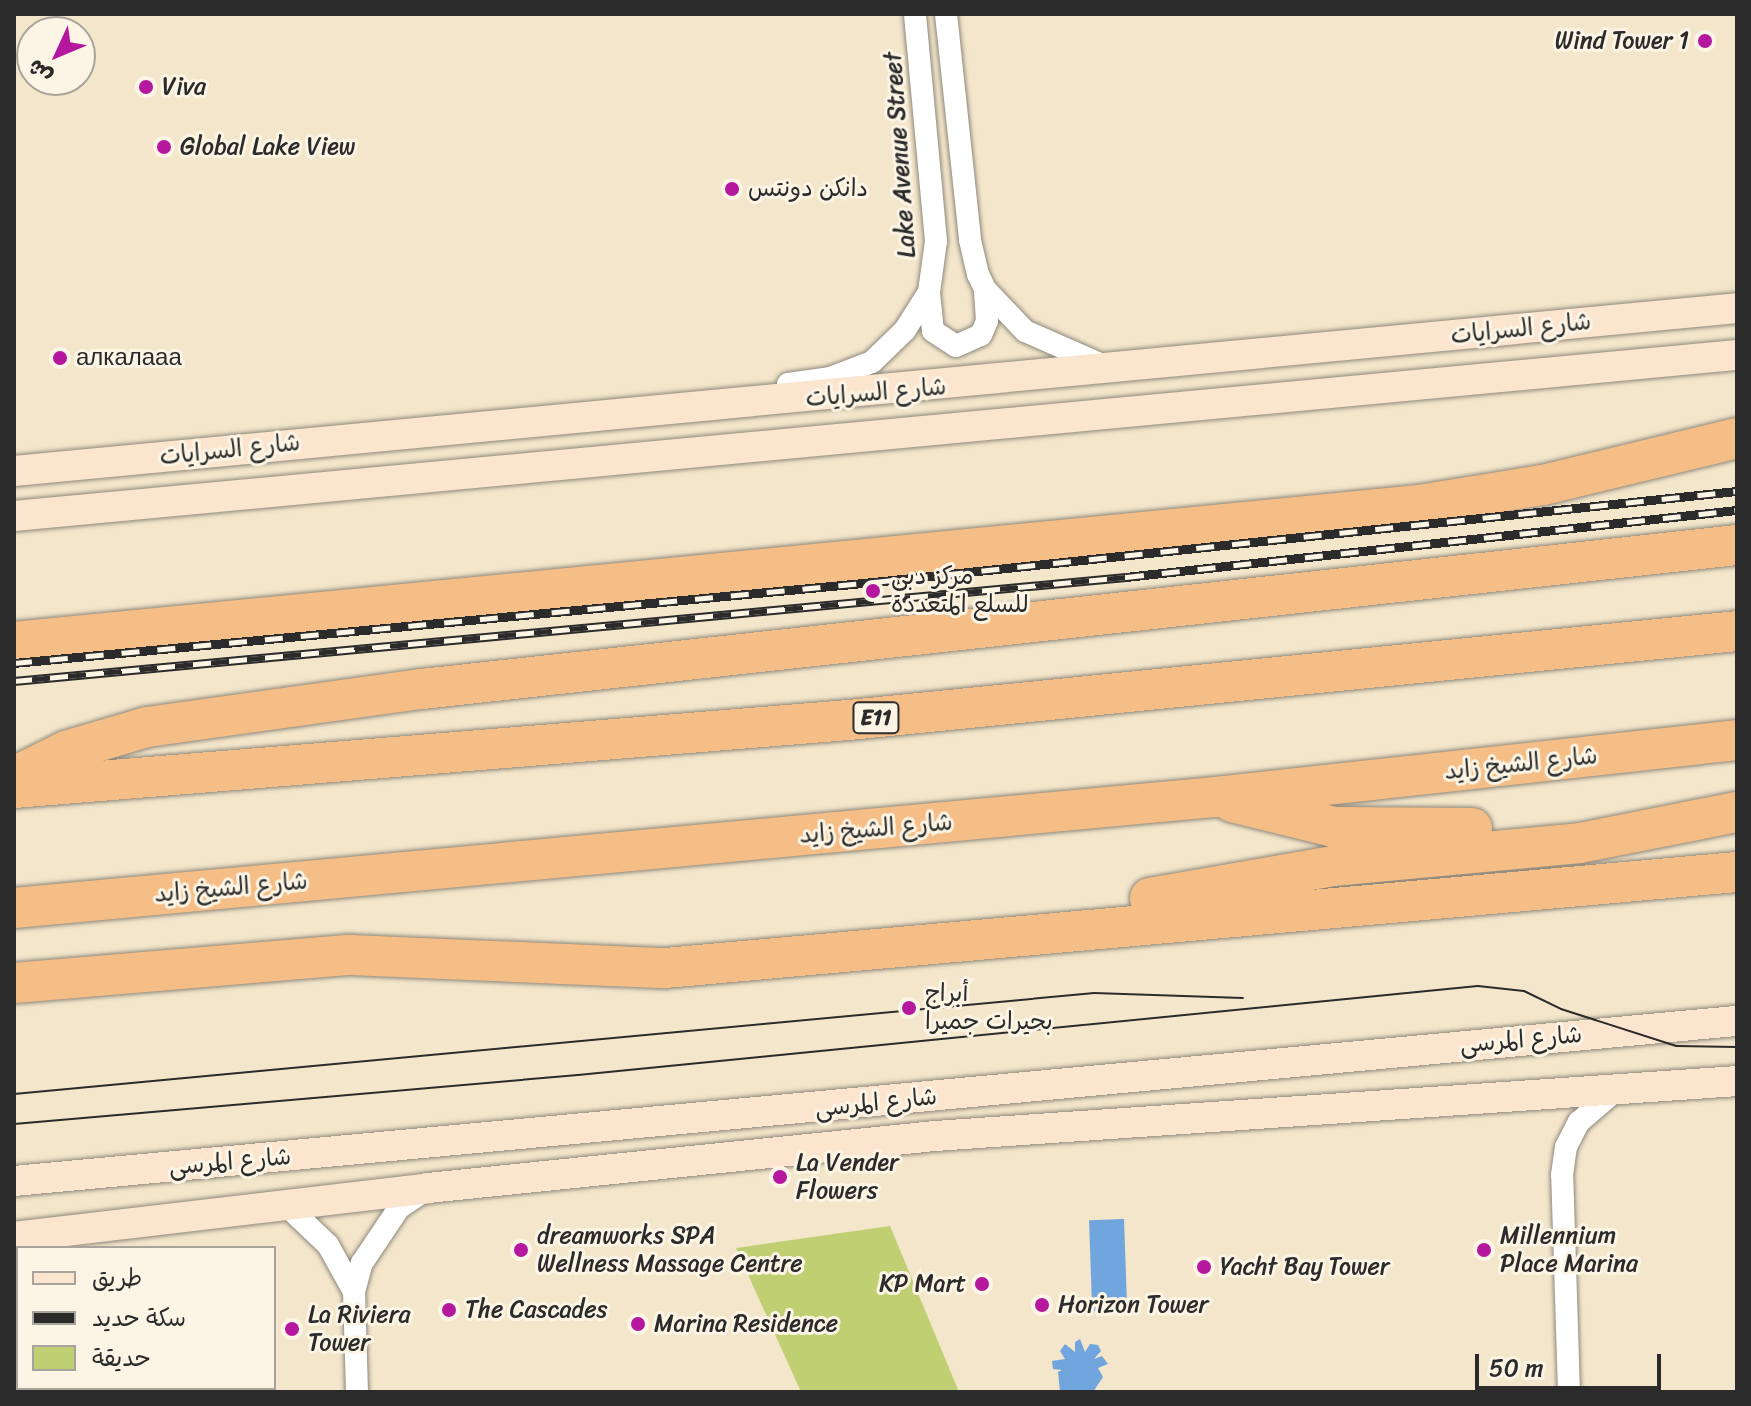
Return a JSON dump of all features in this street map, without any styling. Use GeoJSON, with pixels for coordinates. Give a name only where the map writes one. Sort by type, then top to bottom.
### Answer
{"type":"FeatureCollection","features":[{"type":"Feature","properties":{"kind":"highway"},"geometry":{"type":"LineString","coordinates":[[14,642],[1419,505],[1543,485],[1737,438]]}},
{"type":"Feature","properties":{"kind":"highway"},"geometry":{"type":"LineString","coordinates":[[14,777],[66,751],[147,727],[407,691],[1737,545]]}},
{"type":"Feature","properties":{"kind":"highway","name":"E11"},"geometry":{"type":"LineString","coordinates":[[14,788],[849,720],[1737,631]]}},
{"type":"Feature","properties":{"kind":"highway","name":"شارع الشيخ زايد"},"geometry":{"type":"LineString","coordinates":[[14,908],[1216,797],[1737,740]]}},
{"type":"Feature","properties":{"kind":"highway"},"geometry":{"type":"LineString","coordinates":[[1216,797],[1292,820],[1377,829],[1495,827],[1737,811]]}},
{"type":"Feature","properties":{"kind":"highway"},"geometry":{"type":"LineString","coordinates":[[1043,930],[1118,904],[1272,876],[1580,843],[1737,811]]}},
{"type":"Feature","properties":{"kind":"highway"},"geometry":{"type":"LineString","coordinates":[[14,983],[350,955],[665,968],[1043,930],[1737,872]]}},
{"type":"Feature","properties":{"kind":"main road","name":"شارع السرايات"},"geometry":{"type":"LineString","coordinates":[[14,471],[1120,370],[1737,308]]}},
{"type":"Feature","properties":{"kind":"main road","name":"شارع السرايات"},"geometry":{"type":"LineString","coordinates":[[14,516],[1737,355]]}},
{"type":"Feature","properties":{"kind":"main road"},"geometry":{"type":"LineString","coordinates":[[596,417],[602,461]]}},
{"type":"Feature","properties":{"kind":"main road","name":"شارع المرسى"},"geometry":{"type":"LineString","coordinates":[[14,1181],[1737,1021]]}},
{"type":"Feature","properties":{"kind":"main road","name":"شارع المرسى"},"geometry":{"type":"LineString","coordinates":[[14,1237],[428,1188],[935,1136],[1737,1081]]}},
{"type":"Feature","properties":{"kind":"main road"},"geometry":{"type":"LineString","coordinates":[[40,1246],[65,1232]]}},
{"type":"Feature","properties":{"kind":"street","name":"Lake Avenue Street"},"geometry":{"type":"LineString","coordinates":[[915,14],[936,241],[929,292],[933,331],[956,346],[981,335],[987,321],[985,289],[970,240],[946,14]]}},
{"type":"Feature","properties":{"kind":"street","name":"Lake Avenue Street"},"geometry":{"type":"LineString","coordinates":[[985,289],[1025,331],[1049,346],[1120,370]]}},
{"type":"Feature","properties":{"kind":"street","name":"Lake Avenue Street"},"geometry":{"type":"LineString","coordinates":[[747,405],[775,387],[841,375],[872,362],[905,330],[929,292]]}},
{"type":"Feature","properties":{"kind":"street"},"geometry":{"type":"LineString","coordinates":[[1569,1392],[1564,1161],[1579,1122],[1617,1089]]}},
{"type":"Feature","properties":{"kind":"street"},"geometry":{"type":"LineString","coordinates":[[357,1392],[354,1292],[376,1236],[399,1208],[428,1188]]}},
{"type":"Feature","properties":{"kind":"street"},"geometry":{"type":"LineString","coordinates":[[287,1206],[328,1245],[354,1292]]}},
{"type":"Feature","properties":{"kind":"green space"},"geometry":{"type":"Polygon","coordinates":[[[890,1226],[959,1392],[801,1392],[736,1248],[890,1226]]]}},
{"type":"Feature","properties":{"kind":"water"},"geometry":{"type":"Polygon","coordinates":[[[1124,1219],[1127,1310],[1092,1311],[1089,1220],[1124,1219]]]}},
{"type":"Feature","properties":{"kind":"water"},"geometry":{"type":"Polygon","coordinates":[[[1080,1339],[1085,1352],[1090,1344],[1098,1345],[1101,1351],[1094,1359],[1102,1356],[1108,1364],[1098,1368],[1103,1377],[1093,1392],[1060,1392],[1058,1372],[1062,1370],[1053,1369],[1052,1361],[1065,1359],[1060,1351],[1065,1344],[1075,1352],[1075,1342],[1080,1339]]]}},
{"type":"Feature","properties":{"kind":"tram line"},"geometry":{"type":"LineString","coordinates":[[14,1124],[578,1075],[1478,986],[1524,991],[1561,1009],[1676,1046],[1737,1047]]}},
{"type":"Feature","properties":{"kind":"tram line"},"geometry":{"type":"LineString","coordinates":[[14,1094],[1094,993],[1243,998]]}},
{"type":"Feature","properties":{"kind":"railway"},"geometry":{"type":"LineString","coordinates":[[14,663],[874,582],[1737,491]]}},
{"type":"Feature","properties":{"kind":"railway"},"geometry":{"type":"LineString","coordinates":[[14,681],[1126,577],[1737,510]]}},
{"type":"Feature","properties":{"kind":"place","name":"Wind Tower 1"},"geometry":{"type":"Point","coordinates":[1705,41]}},
{"type":"Feature","properties":{"kind":"place","name":"Viva"},"geometry":{"type":"Point","coordinates":[146,87]}},
{"type":"Feature","properties":{"kind":"place","name":"Global Lake View"},"geometry":{"type":"Point","coordinates":[164,147]}},
{"type":"Feature","properties":{"kind":"place","name":"دانكن دونتس"},"geometry":{"type":"Point","coordinates":[732,189]}},
{"type":"Feature","properties":{"kind":"place","name":"алкалааа"},"geometry":{"type":"Point","coordinates":[60,358]}},
{"type":"Feature","properties":{"kind":"place","name":"مركز دبي للسلع المتعددة"},"geometry":{"type":"Point","coordinates":[873,591]}},
{"type":"Feature","properties":{"kind":"place","name":"أبراج بحيرات جميرا"},"geometry":{"type":"Point","coordinates":[909,1008]}},
{"type":"Feature","properties":{"kind":"place","name":"La Vender Flowers"},"geometry":{"type":"Point","coordinates":[780,1177]}},
{"type":"Feature","properties":{"kind":"place","name":"dreamworks SPA Wellness Massage Centre"},"geometry":{"type":"Point","coordinates":[521,1250]}},
{"type":"Feature","properties":{"kind":"place","name":"Millennium Place Marina"},"geometry":{"type":"Point","coordinates":[1484,1250]}},
{"type":"Feature","properties":{"kind":"place","name":"Yacht Bay Tower"},"geometry":{"type":"Point","coordinates":[1204,1267]}},
{"type":"Feature","properties":{"kind":"place","name":"KP Mart"},"geometry":{"type":"Point","coordinates":[982,1284]}},
{"type":"Feature","properties":{"kind":"place","name":"Horizon Tower"},"geometry":{"type":"Point","coordinates":[1042,1305]}},
{"type":"Feature","properties":{"kind":"place","name":"The Cascades"},"geometry":{"type":"Point","coordinates":[449,1310]}},
{"type":"Feature","properties":{"kind":"place","name":"Marina Residence"},"geometry":{"type":"Point","coordinates":[638,1324]}},
{"type":"Feature","properties":{"kind":"place","name":"La Riviera Tower"},"geometry":{"type":"Point","coordinates":[292,1329]}}]}
